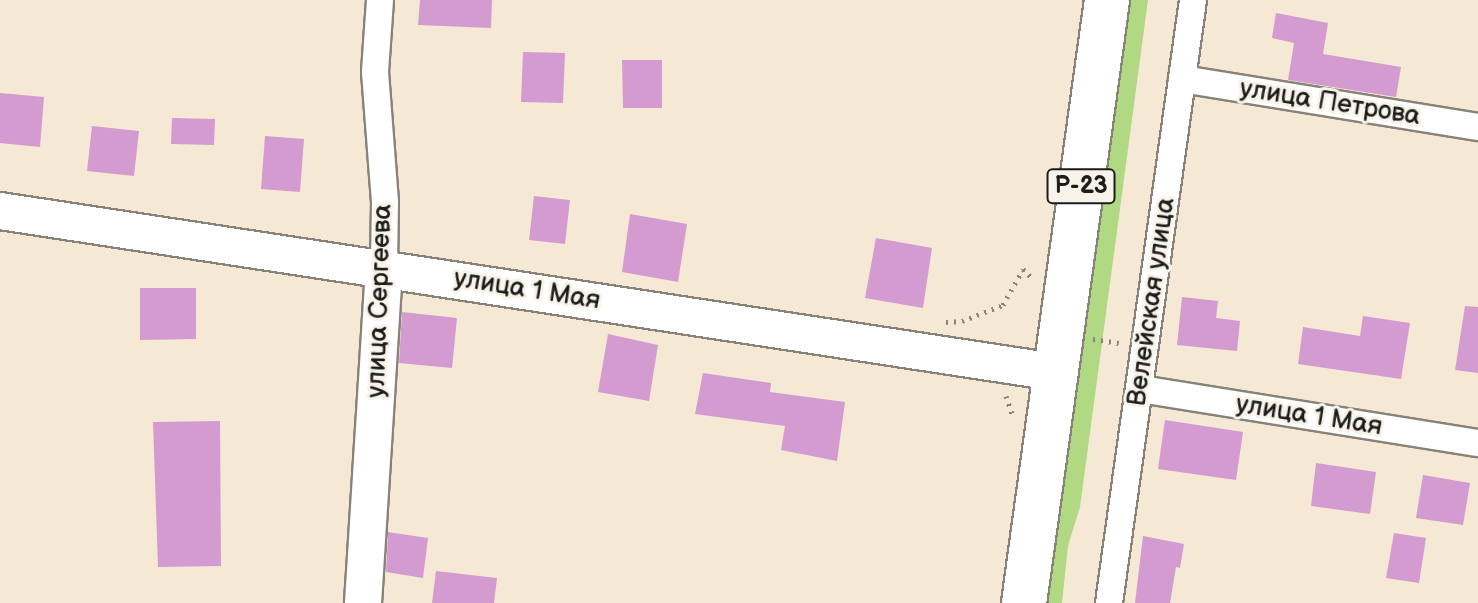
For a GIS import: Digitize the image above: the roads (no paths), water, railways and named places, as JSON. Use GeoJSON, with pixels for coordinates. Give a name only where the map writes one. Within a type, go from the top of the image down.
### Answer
{"type":"FeatureCollection","features":[{"type":"Feature","properties":{"kind":"highway","name":"Р-23"},"geometry":{"type":"LineString","coordinates":[[1024,603],[1107,0]]}},
{"type":"Feature","properties":{"kind":"main road","name":"улица 1 Мая"},"geometry":{"type":"LineString","coordinates":[[0,211],[384,267],[1054,372]]}},
{"type":"Feature","properties":{"kind":"main road","name":"улица Сергеева"},"geometry":{"type":"LineString","coordinates":[[363,603],[384,267]]}},
{"type":"Feature","properties":{"kind":"street","name":"улица Сергеева"},"geometry":{"type":"LineString","coordinates":[[380,0],[375,72],[385,202],[384,267]]}},
{"type":"Feature","properties":{"kind":"street","name":"Велейская улица"},"geometry":{"type":"LineString","coordinates":[[1109,603],[1193,0]]}},
{"type":"Feature","properties":{"kind":"street","name":"улица Петрова"},"geometry":{"type":"LineString","coordinates":[[1182,79],[1478,127]]}},
{"type":"Feature","properties":{"kind":"street","name":"улица 1 Мая"},"geometry":{"type":"LineString","coordinates":[[1140,389],[1478,443]]}}]}
